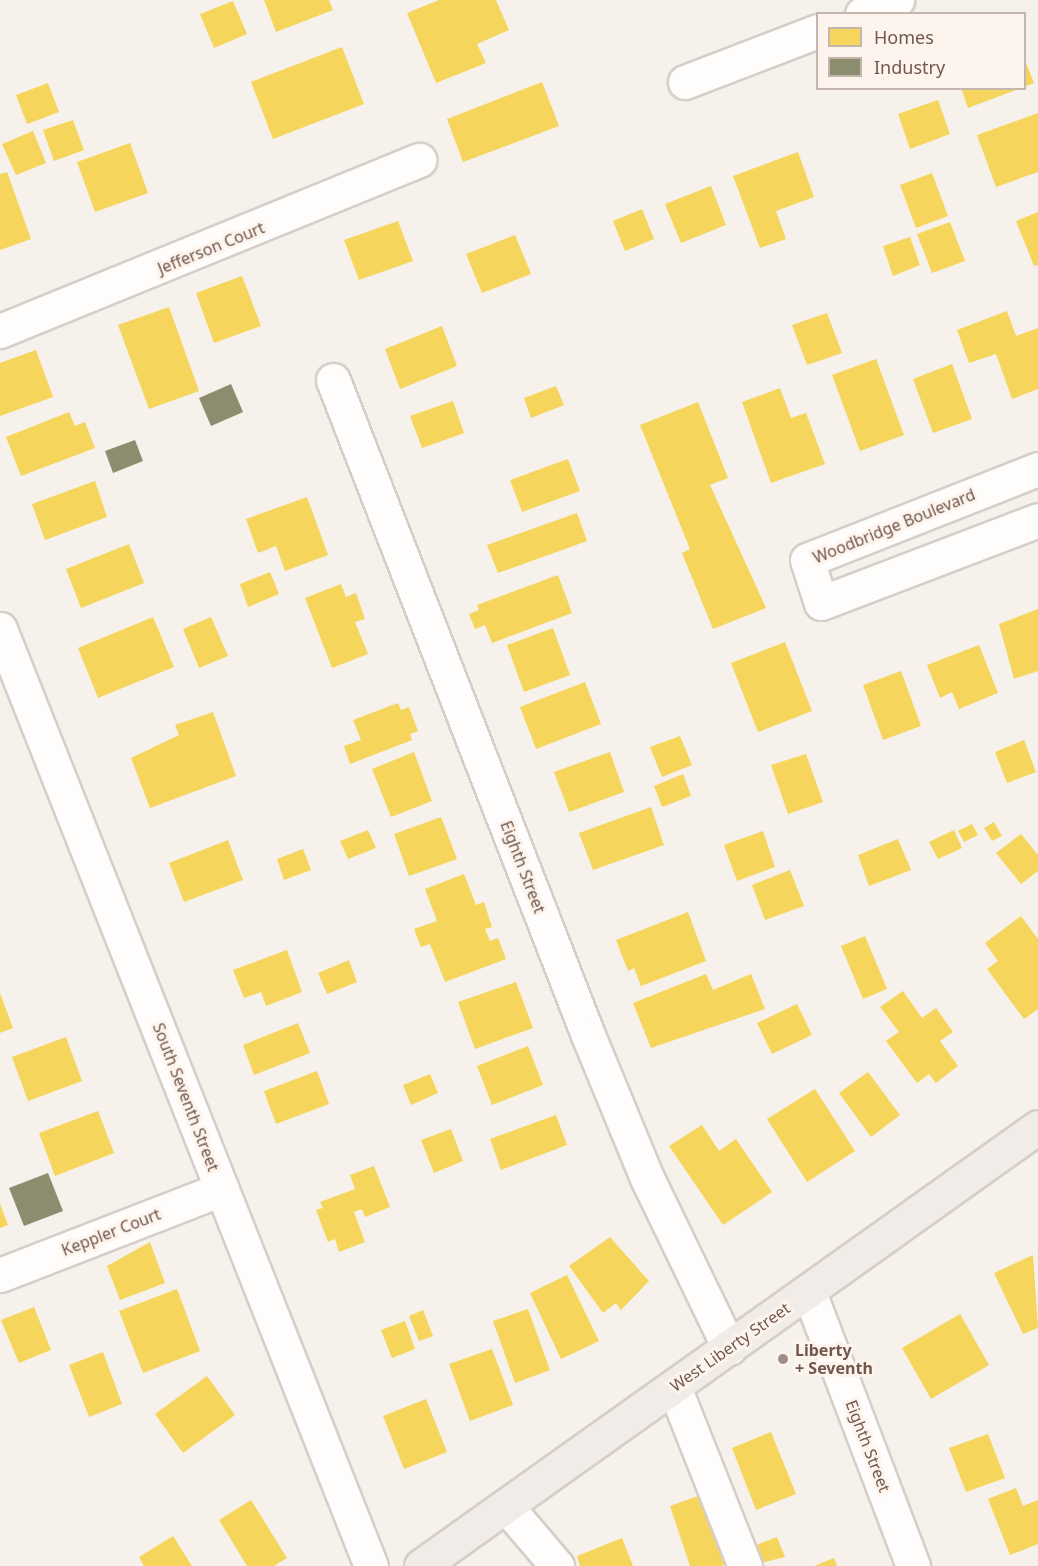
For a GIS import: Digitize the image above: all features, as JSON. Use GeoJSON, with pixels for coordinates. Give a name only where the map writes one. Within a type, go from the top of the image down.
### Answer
{"type":"FeatureCollection","features":[{"type":"Feature","properties":{"kind":"main road","name":"West Liberty Street"},"geometry":{"type":"LineString","coordinates":[[422,1566],[1038,1127]]}},
{"type":"Feature","properties":{"kind":"street"},"geometry":{"type":"LineString","coordinates":[[867,12],[897,0]]}},
{"type":"Feature","properties":{"kind":"street"},"geometry":{"type":"LineString","coordinates":[[685,82],[816,32]]}},
{"type":"Feature","properties":{"kind":"street","name":"Jefferson Court"},"geometry":{"type":"LineString","coordinates":[[0,331],[420,160]]}},
{"type":"Feature","properties":{"kind":"street","name":"Eighth Street"},"geometry":{"type":"LineString","coordinates":[[333,380],[588,1035],[647,1178],[729,1348]]}},
{"type":"Feature","properties":{"kind":"street","name":"Woodbridge Boulevard"},"geometry":{"type":"LineString","coordinates":[[1038,469],[807,561],[821,603],[1038,520]]}},
{"type":"Feature","properties":{"kind":"street","name":"South Seventh Street"},"geometry":{"type":"LineString","coordinates":[[0,629],[371,1566]]}},
{"type":"Feature","properties":{"kind":"street","name":"Keppler Court"},"geometry":{"type":"LineString","coordinates":[[0,1275],[222,1189]]}},
{"type":"Feature","properties":{"kind":"street","name":"Eighth Street"},"geometry":{"type":"LineString","coordinates":[[809,1292],[913,1566]]}},
{"type":"Feature","properties":{"kind":"street"},"geometry":{"type":"LineString","coordinates":[[675,1387],[746,1566]]}},
{"type":"Feature","properties":{"kind":"street"},"geometry":{"type":"LineString","coordinates":[[506,1506],[557,1566]]}},
{"type":"Feature","properties":{"kind":"building: Homes"},"geometry":{"type":"Polygon","coordinates":[[[264,0],[329,0],[333,10],[276,32],[264,0]]]}},
{"type":"Feature","properties":{"kind":"building: Homes"},"geometry":{"type":"Polygon","coordinates":[[[439,0],[496,0],[509,30],[477,44],[486,63],[436,83],[407,13],[439,0]]]}},
{"type":"Feature","properties":{"kind":"building: Homes"},"geometry":{"type":"Polygon","coordinates":[[[233,1],[247,34],[214,48],[200,14],[233,1]]]}},
{"type":"Feature","properties":{"kind":"building: Homes"},"geometry":{"type":"Polygon","coordinates":[[[342,47],[364,104],[273,139],[251,82],[342,47]]]}},
{"type":"Feature","properties":{"kind":"building: Homes"},"geometry":{"type":"Polygon","coordinates":[[[1026,63],[1034,83],[1026,86],[1026,63]]]}},
{"type":"Feature","properties":{"kind":"building: Homes"},"geometry":{"type":"Polygon","coordinates":[[[542,82],[559,126],[463,162],[447,119],[542,82]]]}},
{"type":"Feature","properties":{"kind":"building: Homes"},"geometry":{"type":"Polygon","coordinates":[[[48,83],[59,112],[27,124],[16,95],[48,83]]]}},
{"type":"Feature","properties":{"kind":"building: Homes"},"geometry":{"type":"Polygon","coordinates":[[[962,90],[1016,90],[968,108],[962,90]]]}},
{"type":"Feature","properties":{"kind":"building: Homes"},"geometry":{"type":"Polygon","coordinates":[[[938,100],[950,134],[910,149],[898,114],[938,100]]]}},
{"type":"Feature","properties":{"kind":"building: Homes"},"geometry":{"type":"Polygon","coordinates":[[[1038,113],[1038,172],[996,187],[977,135],[1038,113]]]}},
{"type":"Feature","properties":{"kind":"building: Homes"},"geometry":{"type":"Polygon","coordinates":[[[73,120],[84,150],[54,161],[43,130],[73,120]]]}},
{"type":"Feature","properties":{"kind":"building: Homes"},"geometry":{"type":"Polygon","coordinates":[[[33,131],[46,163],[16,175],[2,144],[33,131]]]}},
{"type":"Feature","properties":{"kind":"building: Homes"},"geometry":{"type":"Polygon","coordinates":[[[130,143],[148,193],[95,212],[77,162],[130,143]]]}},
{"type":"Feature","properties":{"kind":"building: Homes"},"geometry":{"type":"Polygon","coordinates":[[[798,152],[814,197],[776,211],[786,239],[760,248],[733,176],[798,152]]]}},
{"type":"Feature","properties":{"kind":"building: Homes"},"geometry":{"type":"Polygon","coordinates":[[[7,172],[31,239],[0,250],[0,174],[7,172]]]}},
{"type":"Feature","properties":{"kind":"building: Homes"},"geometry":{"type":"Polygon","coordinates":[[[932,173],[948,216],[916,228],[900,185],[932,173]]]}},
{"type":"Feature","properties":{"kind":"building: Homes"},"geometry":{"type":"Polygon","coordinates":[[[711,186],[726,225],[681,243],[665,204],[711,186]]]}},
{"type":"Feature","properties":{"kind":"building: Homes"},"geometry":{"type":"Polygon","coordinates":[[[642,209],[654,239],[625,251],[613,221],[642,209]]]}},
{"type":"Feature","properties":{"kind":"building: Homes"},"geometry":{"type":"Polygon","coordinates":[[[1038,212],[1038,265],[1034,266],[1016,221],[1038,212]]]}},
{"type":"Feature","properties":{"kind":"building: Homes"},"geometry":{"type":"Polygon","coordinates":[[[398,221],[413,261],[359,280],[344,240],[398,221]]]}},
{"type":"Feature","properties":{"kind":"building: Homes"},"geometry":{"type":"Polygon","coordinates":[[[950,222],[965,261],[932,273],[917,234],[950,222]]]}},
{"type":"Feature","properties":{"kind":"building: Homes"},"geometry":{"type":"Polygon","coordinates":[[[515,235],[531,274],[482,293],[466,254],[515,235]]]}},
{"type":"Feature","properties":{"kind":"building: Homes"},"geometry":{"type":"Polygon","coordinates":[[[910,237],[920,265],[893,276],[883,246],[910,237]]]}},
{"type":"Feature","properties":{"kind":"building: Homes"},"geometry":{"type":"Polygon","coordinates":[[[242,276],[261,326],[214,343],[196,293],[242,276]]]}},
{"type":"Feature","properties":{"kind":"building: Homes"},"geometry":{"type":"Polygon","coordinates":[[[169,307],[199,391],[149,409],[118,325],[169,307]]]}},
{"type":"Feature","properties":{"kind":"building: Homes"},"geometry":{"type":"Polygon","coordinates":[[[1007,311],[1016,336],[1038,328],[1038,389],[1012,399],[996,354],[969,363],[957,330],[1007,311]]]}},
{"type":"Feature","properties":{"kind":"building: Homes"},"geometry":{"type":"Polygon","coordinates":[[[827,313],[842,353],[807,365],[792,325],[827,313]]]}},
{"type":"Feature","properties":{"kind":"building: Homes"},"geometry":{"type":"Polygon","coordinates":[[[442,326],[457,366],[400,389],[385,349],[442,326]]]}},
{"type":"Feature","properties":{"kind":"building: Homes"},"geometry":{"type":"Polygon","coordinates":[[[36,350],[53,397],[0,416],[0,363],[36,350]]]}},
{"type":"Feature","properties":{"kind":"building: Homes"},"geometry":{"type":"Polygon","coordinates":[[[876,359],[904,435],[860,451],[832,375],[876,359]]]}},
{"type":"Feature","properties":{"kind":"building: Homes"},"geometry":{"type":"Polygon","coordinates":[[[952,364],[972,419],[933,433],[913,379],[952,364]]]}},
{"type":"Feature","properties":{"kind":"building: Homes"},"geometry":{"type":"Polygon","coordinates":[[[556,386],[564,405],[531,418],[524,398],[556,386]]]}},
{"type":"Feature","properties":{"kind":"building: Homes"},"geometry":{"type":"Polygon","coordinates":[[[780,388],[791,418],[806,413],[825,464],[771,483],[742,402],[780,388]]]}},
{"type":"Feature","properties":{"kind":"building: Homes"},"geometry":{"type":"Polygon","coordinates":[[[453,401],[464,433],[422,448],[410,416],[453,401]]]}},
{"type":"Feature","properties":{"kind":"building: Homes"},"geometry":{"type":"Polygon","coordinates":[[[698,402],[728,478],[710,485],[766,608],[713,629],[682,553],[690,549],[640,425],[698,402]]]}},
{"type":"Feature","properties":{"kind":"building: Homes"},"geometry":{"type":"Polygon","coordinates":[[[69,412],[75,426],[85,422],[95,448],[21,476],[6,437],[69,412]]]}},
{"type":"Feature","properties":{"kind":"building: Homes"},"geometry":{"type":"Polygon","coordinates":[[[568,459],[580,491],[522,512],[510,480],[568,459]]]}},
{"type":"Feature","properties":{"kind":"building: Homes"},"geometry":{"type":"Polygon","coordinates":[[[95,481],[107,517],[45,540],[32,504],[95,481]]]}},
{"type":"Feature","properties":{"kind":"building: Homes"},"geometry":{"type":"Polygon","coordinates":[[[307,497],[328,555],[285,571],[276,546],[258,553],[246,519],[307,497]]]}},
{"type":"Feature","properties":{"kind":"building: Homes"},"geometry":{"type":"Polygon","coordinates":[[[577,513],[587,541],[498,573],[487,545],[577,513]]]}},
{"type":"Feature","properties":{"kind":"building: Homes"},"geometry":{"type":"Polygon","coordinates":[[[129,544],[144,583],[81,608],[66,569],[129,544]]]}},
{"type":"Feature","properties":{"kind":"building: Homes"},"geometry":{"type":"Polygon","coordinates":[[[270,572],[279,594],[248,607],[240,584],[270,572]]]}},
{"type":"Feature","properties":{"kind":"building: Homes"},"geometry":{"type":"Polygon","coordinates":[[[558,575],[572,613],[492,643],[485,625],[475,629],[469,614],[479,610],[477,605],[558,575]]]}},
{"type":"Feature","properties":{"kind":"building: Homes"},"geometry":{"type":"Polygon","coordinates":[[[341,584],[346,597],[356,593],[365,619],[355,622],[368,654],[332,668],[305,598],[341,584]]]}},
{"type":"Feature","properties":{"kind":"building: Homes"},"geometry":{"type":"Polygon","coordinates":[[[1038,609],[1038,671],[1014,679],[999,624],[1038,609]]]}},
{"type":"Feature","properties":{"kind":"building: Homes"},"geometry":{"type":"Polygon","coordinates":[[[153,617],[174,667],[98,698],[78,648],[153,617]]]}},
{"type":"Feature","properties":{"kind":"building: Homes"},"geometry":{"type":"Polygon","coordinates":[[[211,617],[228,656],[199,668],[183,629],[211,617]]]}},
{"type":"Feature","properties":{"kind":"building: Homes"},"geometry":{"type":"Polygon","coordinates":[[[553,628],[570,675],[524,692],[507,645],[553,628]]]}},
{"type":"Feature","properties":{"kind":"building: Homes"},"geometry":{"type":"Polygon","coordinates":[[[785,642],[812,711],[758,732],[731,663],[785,642]]]}},
{"type":"Feature","properties":{"kind":"building: Homes"},"geometry":{"type":"Polygon","coordinates":[[[979,645],[998,693],[959,709],[952,692],[940,698],[927,665],[979,645]]]}},
{"type":"Feature","properties":{"kind":"building: Homes"},"geometry":{"type":"Polygon","coordinates":[[[901,671],[921,726],[883,740],[863,685],[901,671]]]}},
{"type":"Feature","properties":{"kind":"building: Homes"},"geometry":{"type":"Polygon","coordinates":[[[585,682],[601,724],[536,749],[520,707],[585,682]]]}},
{"type":"Feature","properties":{"kind":"building: Homes"},"geometry":{"type":"Polygon","coordinates":[[[398,703],[401,710],[409,707],[418,731],[410,734],[412,740],[350,764],[344,746],[361,740],[353,720],[398,703]]]}},
{"type":"Feature","properties":{"kind":"building: Homes"},"geometry":{"type":"Polygon","coordinates":[[[213,712],[236,776],[150,808],[131,758],[179,735],[175,725],[213,712]]]}},
{"type":"Feature","properties":{"kind":"building: Homes"},"geometry":{"type":"Polygon","coordinates":[[[680,736],[692,765],[662,777],[650,747],[680,736]]]}},
{"type":"Feature","properties":{"kind":"building: Homes"},"geometry":{"type":"Polygon","coordinates":[[[1024,740],[1036,772],[1007,783],[995,752],[1024,740]]]}},
{"type":"Feature","properties":{"kind":"building: Homes"},"geometry":{"type":"Polygon","coordinates":[[[414,752],[432,801],[391,817],[372,769],[414,752]]]}},
{"type":"Feature","properties":{"kind":"building: Homes"},"geometry":{"type":"Polygon","coordinates":[[[610,752],[624,792],[569,812],[554,772],[610,752]]]}},
{"type":"Feature","properties":{"kind":"building: Homes"},"geometry":{"type":"Polygon","coordinates":[[[806,754],[823,802],[788,814],[771,765],[806,754]]]}},
{"type":"Feature","properties":{"kind":"building: Homes"},"geometry":{"type":"Polygon","coordinates":[[[683,774],[691,796],[662,807],[654,786],[683,774]]]}},
{"type":"Feature","properties":{"kind":"building: Homes"},"geometry":{"type":"Polygon","coordinates":[[[651,807],[664,845],[593,870],[579,833],[651,807]]]}},
{"type":"Feature","properties":{"kind":"building: Homes"},"geometry":{"type":"Polygon","coordinates":[[[441,817],[457,859],[409,876],[394,834],[441,817]]]}},
{"type":"Feature","properties":{"kind":"building: Homes"},"geometry":{"type":"Polygon","coordinates":[[[994,822],[1002,836],[992,841],[984,828],[994,822]]]}},
{"type":"Feature","properties":{"kind":"building: Homes"},"geometry":{"type":"Polygon","coordinates":[[[972,824],[978,835],[964,842],[958,831],[972,824]]]}},
{"type":"Feature","properties":{"kind":"building: Homes"},"geometry":{"type":"Polygon","coordinates":[[[368,830],[376,848],[348,859],[340,841],[368,830]]]}},
{"type":"Feature","properties":{"kind":"building: Homes"},"geometry":{"type":"Polygon","coordinates":[[[954,830],[962,848],[938,859],[929,842],[954,830]]]}},
{"type":"Feature","properties":{"kind":"building: Homes"},"geometry":{"type":"Polygon","coordinates":[[[763,831],[775,867],[737,881],[724,845],[763,831]]]}},
{"type":"Feature","properties":{"kind":"building: Homes"},"geometry":{"type":"Polygon","coordinates":[[[1021,834],[1038,855],[1038,871],[1021,884],[996,853],[1021,834]]]}},
{"type":"Feature","properties":{"kind":"building: Homes"},"geometry":{"type":"Polygon","coordinates":[[[898,839],[911,870],[869,886],[858,855],[898,839]]]}},
{"type":"Feature","properties":{"kind":"building: Homes"},"geometry":{"type":"Polygon","coordinates":[[[228,840],[243,880],[184,902],[169,863],[228,840]]]}},
{"type":"Feature","properties":{"kind":"building: Homes"},"geometry":{"type":"Polygon","coordinates":[[[303,849],[311,870],[284,880],[277,859],[303,849]]]}},
{"type":"Feature","properties":{"kind":"building: Homes"},"geometry":{"type":"Polygon","coordinates":[[[790,870],[804,906],[765,920],[752,885],[790,870]]]}},
{"type":"Feature","properties":{"kind":"building: Homes"},"geometry":{"type":"Polygon","coordinates":[[[464,874],[476,905],[484,902],[492,927],[485,929],[490,941],[498,938],[506,959],[445,982],[430,944],[421,947],[414,929],[437,921],[425,889],[464,874]]]}},
{"type":"Feature","properties":{"kind":"building: Homes"},"geometry":{"type":"Polygon","coordinates":[[[688,912],[706,961],[641,986],[634,968],[628,971],[616,940],[688,912]]]}},
{"type":"Feature","properties":{"kind":"building: Homes"},"geometry":{"type":"Polygon","coordinates":[[[1021,916],[1038,939],[1038,1009],[1024,1019],[987,969],[998,961],[985,943],[1021,916]]]}},
{"type":"Feature","properties":{"kind":"building: Homes"},"geometry":{"type":"Polygon","coordinates":[[[865,936],[887,989],[863,999],[841,946],[865,936]]]}},
{"type":"Feature","properties":{"kind":"building: Homes"},"geometry":{"type":"Polygon","coordinates":[[[287,950],[302,992],[266,1006],[261,992],[244,998],[233,970],[287,950]]]}},
{"type":"Feature","properties":{"kind":"building: Homes"},"geometry":{"type":"Polygon","coordinates":[[[349,960],[357,982],[327,994],[318,973],[349,960]]]}},
{"type":"Feature","properties":{"kind":"building: Homes"},"geometry":{"type":"Polygon","coordinates":[[[706,974],[713,990],[751,974],[765,1009],[651,1048],[633,1003],[706,974]]]}},
{"type":"Feature","properties":{"kind":"building: Homes"},"geometry":{"type":"Polygon","coordinates":[[[516,982],[533,1028],[475,1049],[458,1002],[516,982]]]}},
{"type":"Feature","properties":{"kind":"building: Homes"},"geometry":{"type":"Polygon","coordinates":[[[903,991],[922,1018],[936,1008],[953,1032],[940,1041],[958,1066],[936,1083],[929,1074],[917,1083],[886,1041],[899,1032],[880,1007],[903,991]]]}},
{"type":"Feature","properties":{"kind":"building: Homes"},"geometry":{"type":"Polygon","coordinates":[[[0,993],[13,1028],[0,1033],[0,993]]]}},
{"type":"Feature","properties":{"kind":"building: Homes"},"geometry":{"type":"Polygon","coordinates":[[[797,1004],[812,1035],[772,1054],[757,1023],[797,1004]]]}},
{"type":"Feature","properties":{"kind":"building: Homes"},"geometry":{"type":"Polygon","coordinates":[[[298,1023],[310,1053],[254,1075],[243,1045],[298,1023]]]}},
{"type":"Feature","properties":{"kind":"building: Homes"},"geometry":{"type":"Polygon","coordinates":[[[66,1037],[82,1081],[28,1101],[12,1057],[66,1037]]]}},
{"type":"Feature","properties":{"kind":"building: Homes"},"geometry":{"type":"Polygon","coordinates":[[[528,1046],[543,1085],[492,1105],[477,1066],[528,1046]]]}},
{"type":"Feature","properties":{"kind":"building: Homes"},"geometry":{"type":"Polygon","coordinates":[[[317,1071],[329,1104],[276,1124],[264,1091],[317,1071]]]}},
{"type":"Feature","properties":{"kind":"building: Homes"},"geometry":{"type":"Polygon","coordinates":[[[868,1072],[900,1115],[871,1137],[839,1093],[868,1072]]]}},
{"type":"Feature","properties":{"kind":"building: Homes"},"geometry":{"type":"Polygon","coordinates":[[[430,1074],[438,1093],[411,1105],[403,1085],[430,1074]]]}},
{"type":"Feature","properties":{"kind":"building: Homes"},"geometry":{"type":"Polygon","coordinates":[[[815,1089],[855,1151],[807,1182],[767,1119],[815,1089]]]}},
{"type":"Feature","properties":{"kind":"building: Homes"},"geometry":{"type":"Polygon","coordinates":[[[98,1111],[114,1153],[55,1176],[39,1133],[98,1111]]]}},
{"type":"Feature","properties":{"kind":"building: Homes"},"geometry":{"type":"Polygon","coordinates":[[[556,1115],[567,1145],[501,1170],[490,1139],[556,1115]]]}},
{"type":"Feature","properties":{"kind":"building: Homes"},"geometry":{"type":"Polygon","coordinates":[[[702,1125],[719,1151],[736,1139],[772,1192],[723,1225],[669,1146],[702,1125]]]}},
{"type":"Feature","properties":{"kind":"building: Homes"},"geometry":{"type":"Polygon","coordinates":[[[451,1129],[463,1161],[434,1173],[421,1140],[451,1129]]]}},
{"type":"Feature","properties":{"kind":"building: Homes"},"geometry":{"type":"Polygon","coordinates":[[[374,1166],[390,1207],[365,1217],[362,1209],[354,1212],[365,1242],[339,1252],[335,1239],[328,1242],[316,1210],[323,1208],[320,1202],[355,1189],[350,1175],[374,1166]]]}},
{"type":"Feature","properties":{"kind":"building: Homes"},"geometry":{"type":"Polygon","coordinates":[[[0,1204],[8,1225],[0,1228],[0,1204]]]}},
{"type":"Feature","properties":{"kind":"building: Homes"},"geometry":{"type":"Polygon","coordinates":[[[610,1237],[649,1281],[621,1310],[616,1303],[603,1313],[569,1266],[610,1237]]]}},
{"type":"Feature","properties":{"kind":"building: Homes"},"geometry":{"type":"Polygon","coordinates":[[[150,1242],[165,1283],[120,1300],[107,1266],[150,1242]]]}},
{"type":"Feature","properties":{"kind":"building: Homes"},"geometry":{"type":"Polygon","coordinates":[[[1033,1255],[1038,1328],[1023,1334],[994,1273],[1033,1255]]]}},
{"type":"Feature","properties":{"kind":"building: Homes"},"geometry":{"type":"Polygon","coordinates":[[[567,1275],[599,1341],[561,1359],[530,1293],[567,1275]]]}},
{"type":"Feature","properties":{"kind":"building: Homes"},"geometry":{"type":"Polygon","coordinates":[[[177,1289],[200,1351],[143,1373],[119,1311],[177,1289]]]}},
{"type":"Feature","properties":{"kind":"building: Homes"},"geometry":{"type":"Polygon","coordinates":[[[34,1307],[51,1350],[19,1363],[1,1320],[34,1307]]]}},
{"type":"Feature","properties":{"kind":"building: Homes"},"geometry":{"type":"Polygon","coordinates":[[[528,1309],[550,1370],[515,1383],[493,1321],[528,1309]]]}},
{"type":"Feature","properties":{"kind":"building: Homes"},"geometry":{"type":"Polygon","coordinates":[[[423,1310],[433,1336],[419,1341],[409,1316],[423,1310]]]}},
{"type":"Feature","properties":{"kind":"building: Homes"},"geometry":{"type":"Polygon","coordinates":[[[960,1314],[989,1365],[931,1399],[902,1348],[960,1314]]]}},
{"type":"Feature","properties":{"kind":"building: Homes"},"geometry":{"type":"Polygon","coordinates":[[[405,1321],[415,1349],[392,1358],[381,1330],[405,1321]]]}},
{"type":"Feature","properties":{"kind":"building: Homes"},"geometry":{"type":"Polygon","coordinates":[[[492,1349],[513,1405],[470,1421],[449,1364],[492,1349]]]}},
{"type":"Feature","properties":{"kind":"building: Homes"},"geometry":{"type":"Polygon","coordinates":[[[103,1352],[122,1404],[89,1417],[69,1365],[103,1352]]]}},
{"type":"Feature","properties":{"kind":"building: Homes"},"geometry":{"type":"Polygon","coordinates":[[[207,1376],[235,1415],[183,1453],[155,1414],[207,1376]]]}},
{"type":"Feature","properties":{"kind":"building: Homes"},"geometry":{"type":"Polygon","coordinates":[[[426,1399],[447,1452],[404,1469],[383,1416],[426,1399]]]}},
{"type":"Feature","properties":{"kind":"building: Homes"},"geometry":{"type":"Polygon","coordinates":[[[771,1432],[796,1494],[756,1510],[732,1448],[771,1432]]]}},
{"type":"Feature","properties":{"kind":"building: Homes"},"geometry":{"type":"Polygon","coordinates":[[[988,1434],[1005,1478],[966,1492],[949,1448],[988,1434]]]}},
{"type":"Feature","properties":{"kind":"building: Homes"},"geometry":{"type":"Polygon","coordinates":[[[1016,1488],[1023,1506],[1038,1500],[1038,1544],[1010,1555],[988,1499],[1016,1488]]]}},
{"type":"Feature","properties":{"kind":"building: Homes"},"geometry":{"type":"Polygon","coordinates":[[[704,1494],[729,1563],[721,1566],[690,1566],[670,1506],[704,1494]]]}},
{"type":"Feature","properties":{"kind":"building: Homes"},"geometry":{"type":"Polygon","coordinates":[[[251,1500],[287,1558],[274,1566],[247,1566],[219,1520],[251,1500]]]}},
{"type":"Feature","properties":{"kind":"building: Homes"},"geometry":{"type":"Polygon","coordinates":[[[173,1536],[192,1566],[144,1566],[139,1557],[173,1536]]]}},
{"type":"Feature","properties":{"kind":"building: Homes"},"geometry":{"type":"Polygon","coordinates":[[[777,1537],[785,1557],[749,1566],[743,1550],[777,1537]]]}},
{"type":"Feature","properties":{"kind":"building: Homes"},"geometry":{"type":"Polygon","coordinates":[[[622,1538],[633,1566],[580,1566],[577,1556],[622,1538]]]}},
{"type":"Feature","properties":{"kind":"building: Homes"},"geometry":{"type":"Polygon","coordinates":[[[834,1558],[837,1566],[814,1566],[834,1558]]]}},
{"type":"Feature","properties":{"kind":"building: Industry"},"geometry":{"type":"Polygon","coordinates":[[[231,384],[243,412],[211,426],[199,398],[231,384]]]}},
{"type":"Feature","properties":{"kind":"building: Industry"},"geometry":{"type":"Polygon","coordinates":[[[135,440],[143,461],[113,473],[105,451],[135,440]]]}},
{"type":"Feature","properties":{"kind":"building: Industry"},"geometry":{"type":"Polygon","coordinates":[[[48,1173],[63,1211],[24,1226],[9,1188],[48,1173]]]}},
{"type":"Feature","properties":{"kind":"place","name":"Liberty + Seventh"},"geometry":{"type":"Point","coordinates":[783,1359]}}]}
